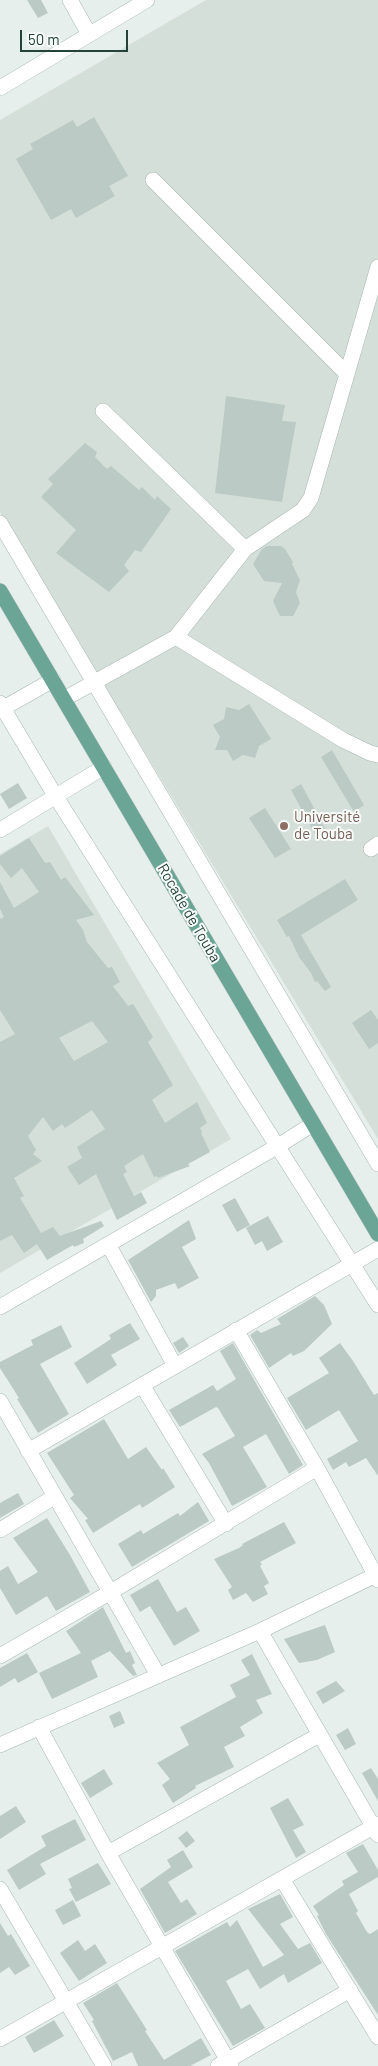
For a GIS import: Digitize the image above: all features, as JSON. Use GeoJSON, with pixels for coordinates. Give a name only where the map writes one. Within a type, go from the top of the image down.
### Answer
{"type":"FeatureCollection","features":[{"type":"Feature","properties":{"kind":"main road","name":"Rocade de Touba"},"geometry":{"type":"LineString","coordinates":[[0,591],[378,1234]]}},
{"type":"Feature","properties":{"kind":"street"},"geometry":{"type":"LineString","coordinates":[[70,0],[89,34]]}},
{"type":"Feature","properties":{"kind":"street"},"geometry":{"type":"LineString","coordinates":[[0,88],[147,0]]}},
{"type":"Feature","properties":{"kind":"street"},"geometry":{"type":"LineString","coordinates":[[153,180],[347,374]]}},
{"type":"Feature","properties":{"kind":"street"},"geometry":{"type":"LineString","coordinates":[[64,699],[176,637],[245,549],[304,510],[311,498],[378,267]]}},
{"type":"Feature","properties":{"kind":"street"},"geometry":{"type":"LineString","coordinates":[[103,411],[245,549]]}},
{"type":"Feature","properties":{"kind":"street"},"geometry":{"type":"LineString","coordinates":[[0,523],[378,1164]]}},
{"type":"Feature","properties":{"kind":"street"},"geometry":{"type":"LineString","coordinates":[[176,637],[343,740],[370,754],[378,755]]}},
{"type":"Feature","properties":{"kind":"street"},"geometry":{"type":"LineString","coordinates":[[53,680],[1,707],[378,1305]]}},
{"type":"Feature","properties":{"kind":"street"},"geometry":{"type":"LineString","coordinates":[[0,830],[104,767]]}},
{"type":"Feature","properties":{"kind":"street"},"geometry":{"type":"LineString","coordinates":[[0,1307],[313,1124]]}},
{"type":"Feature","properties":{"kind":"street"},"geometry":{"type":"LineString","coordinates":[[108,1244],[175,1366]]}},
{"type":"Feature","properties":{"kind":"street"},"geometry":{"type":"LineString","coordinates":[[28,1451],[378,1249]]}},
{"type":"Feature","properties":{"kind":"street"},"geometry":{"type":"LineString","coordinates":[[0,1745],[260,1631],[377,1576],[318,1468],[236,1330]]}},
{"type":"Feature","properties":{"kind":"street"},"geometry":{"type":"LineString","coordinates":[[142,1385],[226,1524]]}},
{"type":"Feature","properties":{"kind":"street"},"geometry":{"type":"LineString","coordinates":[[0,1401],[158,1675]]}},
{"type":"Feature","properties":{"kind":"street"},"geometry":{"type":"LineString","coordinates":[[0,1656],[318,1468]]}},
{"type":"Feature","properties":{"kind":"street"},"geometry":{"type":"LineString","coordinates":[[0,1530],[54,1497]]}},
{"type":"Feature","properties":{"kind":"street"},"geometry":{"type":"LineString","coordinates":[[0,2040],[282,1879],[376,1829],[319,1735],[260,1631]]}},
{"type":"Feature","properties":{"kind":"street"},"geometry":{"type":"LineString","coordinates":[[39,1727],[163,1947],[226,2064],[350,1990]]}},
{"type":"Feature","properties":{"kind":"street"},"geometry":{"type":"LineString","coordinates":[[108,1852],[319,1735]]}},
{"type":"Feature","properties":{"kind":"street"},"geometry":{"type":"LineString","coordinates":[[282,1879],[378,2037]]}},
{"type":"Feature","properties":{"kind":"street"},"geometry":{"type":"LineString","coordinates":[[0,1890],[104,2066]]}},
{"type":"Feature","properties":{"kind":"shaded area","name":"Université de Touba"},"geometry":{"type":"Polygon","coordinates":[[[206,0],[378,0],[378,1139],[0,512],[0,120],[206,0]]]}},
{"type":"Feature","properties":{"kind":"shaded area"},"geometry":{"type":"Polygon","coordinates":[[[48,826],[231,1139],[0,1273],[0,854],[48,826]]]}},
{"type":"Feature","properties":{"kind":"building"},"geometry":{"type":"Polygon","coordinates":[[[27,0],[41,0],[48,13],[38,18],[27,0]]]}},
{"type":"Feature","properties":{"kind":"building"},"geometry":{"type":"Polygon","coordinates":[[[94,117],[128,176],[109,186],[115,196],[76,218],[71,209],[51,220],[16,159],[33,149],[30,144],[73,120],[77,127],[94,117]]]}},
{"type":"Feature","properties":{"kind":"building"},"geometry":{"type":"Polygon","coordinates":[[[226,396],[285,405],[282,421],[296,422],[282,502],[215,493],[226,396]]]}},
{"type":"Feature","properties":{"kind":"building"},"geometry":{"type":"Polygon","coordinates":[[[85,443],[97,452],[95,457],[107,469],[111,466],[139,490],[142,487],[155,500],[157,496],[171,509],[141,552],[135,550],[124,565],[129,571],[109,592],[56,553],[76,530],[41,497],[53,484],[48,479],[85,443]]]}},
{"type":"Feature","properties":{"kind":"building"},"geometry":{"type":"Polygon","coordinates":[[[267,546],[281,546],[285,549],[293,562],[292,564],[300,580],[296,592],[300,603],[293,616],[280,616],[273,601],[282,583],[264,581],[253,564],[262,549],[267,546]]]}},
{"type":"Feature","properties":{"kind":"building"},"geometry":{"type":"Polygon","coordinates":[[[249,704],[271,739],[259,746],[255,758],[243,755],[233,761],[227,750],[215,750],[220,737],[213,725],[224,719],[226,707],[239,710],[249,704]]]}},
{"type":"Feature","properties":{"kind":"building"},"geometry":{"type":"Polygon","coordinates":[[[332,750],[364,805],[354,812],[321,757],[332,750]]]}},
{"type":"Feature","properties":{"kind":"building"},"geometry":{"type":"Polygon","coordinates":[[[18,783],[27,798],[9,809],[0,794],[18,783]]]}},
{"type":"Feature","properties":{"kind":"building"},"geometry":{"type":"Polygon","coordinates":[[[301,784],[326,830],[316,836],[291,790],[301,784]]]}},
{"type":"Feature","properties":{"kind":"building"},"geometry":{"type":"Polygon","coordinates":[[[265,808],[291,849],[275,858],[249,818],[265,808]]]}},
{"type":"Feature","properties":{"kind":"building"},"geometry":{"type":"Polygon","coordinates":[[[29,838],[45,863],[50,862],[61,880],[65,877],[94,915],[76,920],[83,930],[87,942],[108,968],[112,967],[120,982],[113,986],[128,1006],[133,1004],[153,1037],[148,1042],[173,1085],[152,1100],[165,1123],[197,1102],[207,1123],[200,1128],[210,1152],[188,1164],[190,1166],[158,1178],[157,1176],[154,1177],[143,1154],[124,1166],[127,1172],[123,1174],[134,1196],[141,1192],[147,1203],[117,1220],[96,1174],[79,1185],[67,1167],[82,1158],[77,1147],[105,1129],[92,1110],[65,1128],[62,1124],[53,1131],[43,1117],[28,1136],[36,1150],[33,1154],[42,1161],[14,1178],[24,1196],[20,1198],[41,1233],[53,1227],[60,1236],[101,1221],[104,1226],[83,1239],[84,1243],[74,1247],[73,1245],[47,1260],[37,1244],[24,1253],[12,1235],[0,1241],[0,1042],[15,1034],[0,1010],[0,919],[4,917],[0,909],[0,882],[14,908],[39,892],[22,868],[11,878],[0,864],[0,856],[29,838]],[[92,1021],[59,1038],[74,1061],[108,1042],[92,1021]]]}},
{"type":"Feature","properties":{"kind":"building"},"geometry":{"type":"Polygon","coordinates":[[[345,879],[358,900],[301,935],[331,987],[325,991],[317,981],[315,982],[299,957],[289,936],[287,937],[277,920],[345,879]]]}},
{"type":"Feature","properties":{"kind":"building"},"geometry":{"type":"Polygon","coordinates":[[[371,1010],[378,1020],[378,1043],[369,1049],[352,1023],[371,1010]]]}},
{"type":"Feature","properties":{"kind":"building"},"geometry":{"type":"Polygon","coordinates":[[[235,1198],[250,1225],[237,1232],[222,1205],[235,1198]]]}},
{"type":"Feature","properties":{"kind":"building"},"geometry":{"type":"Polygon","coordinates":[[[268,1216],[283,1242],[267,1251],[262,1241],[255,1245],[246,1228],[268,1216]]]}},
{"type":"Feature","properties":{"kind":"building"},"geometry":{"type":"Polygon","coordinates":[[[189,1220],[196,1239],[182,1247],[199,1278],[178,1289],[175,1283],[156,1290],[156,1296],[151,1302],[128,1260],[189,1220]]]}},
{"type":"Feature","properties":{"kind":"building"},"geometry":{"type":"Polygon","coordinates":[[[315,1296],[324,1305],[332,1324],[304,1351],[293,1356],[291,1353],[269,1368],[250,1335],[257,1330],[261,1333],[281,1324],[277,1319],[315,1296]]]}},
{"type":"Feature","properties":{"kind":"building"},"geometry":{"type":"Polygon","coordinates":[[[130,1323],[140,1339],[111,1355],[117,1365],[87,1384],[74,1363],[111,1339],[109,1335],[130,1323]]]}},
{"type":"Feature","properties":{"kind":"building"},"geometry":{"type":"Polygon","coordinates":[[[61,1325],[72,1347],[40,1364],[69,1414],[38,1433],[0,1368],[0,1362],[33,1345],[31,1340],[61,1325]]]}},
{"type":"Feature","properties":{"kind":"building"},"geometry":{"type":"Polygon","coordinates":[[[183,1337],[189,1346],[179,1353],[173,1343],[183,1337]]]}},
{"type":"Feature","properties":{"kind":"building"},"geometry":{"type":"Polygon","coordinates":[[[233,1343],[303,1465],[289,1474],[266,1434],[243,1447],[267,1487],[232,1506],[209,1463],[202,1454],[235,1436],[218,1408],[216,1407],[180,1427],[169,1410],[213,1385],[217,1391],[236,1379],[220,1351],[233,1343]]]}},
{"type":"Feature","properties":{"kind":"building"},"geometry":{"type":"Polygon","coordinates":[[[340,1343],[374,1395],[378,1393],[378,1476],[366,1458],[349,1467],[346,1462],[333,1470],[327,1459],[358,1441],[339,1410],[306,1430],[287,1398],[329,1373],[319,1358],[340,1343]]]}},
{"type":"Feature","properties":{"kind":"building"},"geometry":{"type":"Polygon","coordinates":[[[104,1419],[128,1459],[146,1447],[175,1487],[142,1508],[140,1504],[93,1533],[85,1520],[88,1519],[70,1498],[74,1495],[47,1453],[104,1419]]]}},
{"type":"Feature","properties":{"kind":"building"},"geometry":{"type":"Polygon","coordinates":[[[18,1493],[24,1504],[0,1518],[0,1503],[18,1493]]]}},
{"type":"Feature","properties":{"kind":"building"},"geometry":{"type":"Polygon","coordinates":[[[198,1502],[209,1521],[132,1567],[118,1544],[141,1530],[143,1534],[178,1513],[180,1516],[198,1502]]]}},
{"type":"Feature","properties":{"kind":"building"},"geometry":{"type":"Polygon","coordinates":[[[47,1518],[90,1592],[56,1611],[47,1596],[16,1615],[0,1588],[0,1571],[8,1566],[18,1584],[38,1572],[13,1538],[47,1518]]]}},
{"type":"Feature","properties":{"kind":"building"},"geometry":{"type":"Polygon","coordinates":[[[284,1522],[296,1543],[260,1562],[262,1564],[260,1566],[269,1583],[264,1586],[268,1594],[253,1602],[246,1593],[233,1600],[228,1590],[232,1587],[214,1559],[239,1548],[242,1544],[284,1522]]]}},
{"type":"Feature","properties":{"kind":"building"},"geometry":{"type":"Polygon","coordinates":[[[158,1579],[177,1612],[186,1607],[200,1631],[174,1646],[150,1606],[140,1612],[130,1595],[158,1579]]]}},
{"type":"Feature","properties":{"kind":"building"},"geometry":{"type":"Polygon","coordinates":[[[103,1607],[126,1653],[130,1651],[135,1663],[132,1665],[137,1675],[133,1676],[110,1651],[91,1661],[98,1677],[52,1699],[39,1673],[81,1653],[66,1631],[103,1607]]]}},
{"type":"Feature","properties":{"kind":"building"},"geometry":{"type":"Polygon","coordinates":[[[325,1625],[335,1652],[317,1660],[299,1663],[284,1639],[325,1625]]]}},
{"type":"Feature","properties":{"kind":"building"},"geometry":{"type":"Polygon","coordinates":[[[27,1653],[38,1672],[18,1683],[15,1678],[0,1687],[0,1668],[27,1653]]]}},
{"type":"Feature","properties":{"kind":"building"},"geometry":{"type":"Polygon","coordinates":[[[252,1654],[272,1694],[256,1700],[263,1713],[240,1727],[245,1736],[224,1747],[234,1767],[195,1786],[196,1788],[173,1803],[162,1785],[170,1779],[157,1763],[189,1745],[180,1727],[236,1697],[230,1685],[250,1675],[241,1660],[252,1654]]]}},
{"type":"Feature","properties":{"kind":"building"},"geometry":{"type":"Polygon","coordinates":[[[336,1681],[345,1691],[323,1704],[316,1692],[336,1681]]]}},
{"type":"Feature","properties":{"kind":"building"},"geometry":{"type":"Polygon","coordinates":[[[120,1711],[125,1723],[114,1728],[109,1716],[120,1711]]]}},
{"type":"Feature","properties":{"kind":"building"},"geometry":{"type":"Polygon","coordinates":[[[348,1728],[356,1744],[345,1750],[336,1735],[348,1728]]]}},
{"type":"Feature","properties":{"kind":"building"},"geometry":{"type":"Polygon","coordinates":[[[371,1768],[378,1779],[378,1801],[362,1773],[371,1768]]]}},
{"type":"Feature","properties":{"kind":"building"},"geometry":{"type":"Polygon","coordinates":[[[104,1769],[113,1784],[90,1798],[81,1783],[104,1769]]]}},
{"type":"Feature","properties":{"kind":"building"},"geometry":{"type":"Polygon","coordinates":[[[288,1798],[304,1825],[293,1830],[306,1852],[296,1858],[270,1808],[288,1798]]]}},
{"type":"Feature","properties":{"kind":"building"},"geometry":{"type":"Polygon","coordinates":[[[16,1806],[26,1822],[0,1839],[0,1816],[16,1806]]]}},
{"type":"Feature","properties":{"kind":"building"},"geometry":{"type":"Polygon","coordinates":[[[75,1819],[86,1840],[40,1864],[46,1874],[19,1890],[7,1870],[46,1846],[41,1836],[75,1819]]]}},
{"type":"Feature","properties":{"kind":"building"},"geometry":{"type":"Polygon","coordinates":[[[187,1831],[195,1841],[186,1848],[178,1838],[187,1831]]]}},
{"type":"Feature","properties":{"kind":"building"},"geometry":{"type":"Polygon","coordinates":[[[363,1844],[378,1870],[378,1877],[349,1894],[358,1911],[356,1913],[367,1932],[370,1934],[378,1929],[378,2015],[326,1934],[317,1916],[319,1915],[313,1906],[344,1885],[342,1881],[358,1872],[346,1853],[363,1844]]]}},
{"type":"Feature","properties":{"kind":"building"},"geometry":{"type":"Polygon","coordinates":[[[183,1850],[193,1867],[168,1882],[181,1903],[187,1899],[197,1914],[165,1933],[140,1889],[171,1867],[167,1860],[183,1850]]]}},
{"type":"Feature","properties":{"kind":"building"},"geometry":{"type":"Polygon","coordinates":[[[98,1863],[111,1884],[76,1902],[69,1889],[72,1888],[68,1879],[98,1863]]]}},
{"type":"Feature","properties":{"kind":"building"},"geometry":{"type":"Polygon","coordinates":[[[280,1894],[293,1917],[280,1924],[298,1949],[310,1943],[322,1963],[288,1983],[284,1974],[260,1989],[248,1969],[226,1981],[241,2009],[250,2004],[265,2028],[233,2046],[175,1951],[227,1922],[230,1927],[237,1920],[263,1967],[284,1955],[248,1909],[280,1894]]]}},
{"type":"Feature","properties":{"kind":"building"},"geometry":{"type":"Polygon","coordinates":[[[73,1900],[81,1916],[63,1925],[55,1910],[73,1900]]]}},
{"type":"Feature","properties":{"kind":"building"},"geometry":{"type":"Polygon","coordinates":[[[0,1923],[8,1936],[11,1934],[30,1966],[15,1975],[9,1967],[0,1973],[0,1923]]]}},
{"type":"Feature","properties":{"kind":"building"},"geometry":{"type":"Polygon","coordinates":[[[78,1940],[85,1951],[95,1944],[107,1963],[79,1981],[60,1953],[78,1940]]]}},
{"type":"Feature","properties":{"kind":"building"},"geometry":{"type":"Polygon","coordinates":[[[117,1983],[164,2060],[201,2038],[211,2055],[190,2066],[138,2066],[132,2052],[113,2061],[92,2021],[94,2020],[83,2003],[117,1983]]]}},
{"type":"Feature","properties":{"kind":"building"},"geometry":{"type":"Polygon","coordinates":[[[54,2020],[64,2036],[34,2053],[25,2037],[54,2020]]]}},
{"type":"Feature","properties":{"kind":"place","name":"Université de Touba"},"geometry":{"type":"Point","coordinates":[284,826]}}]}
